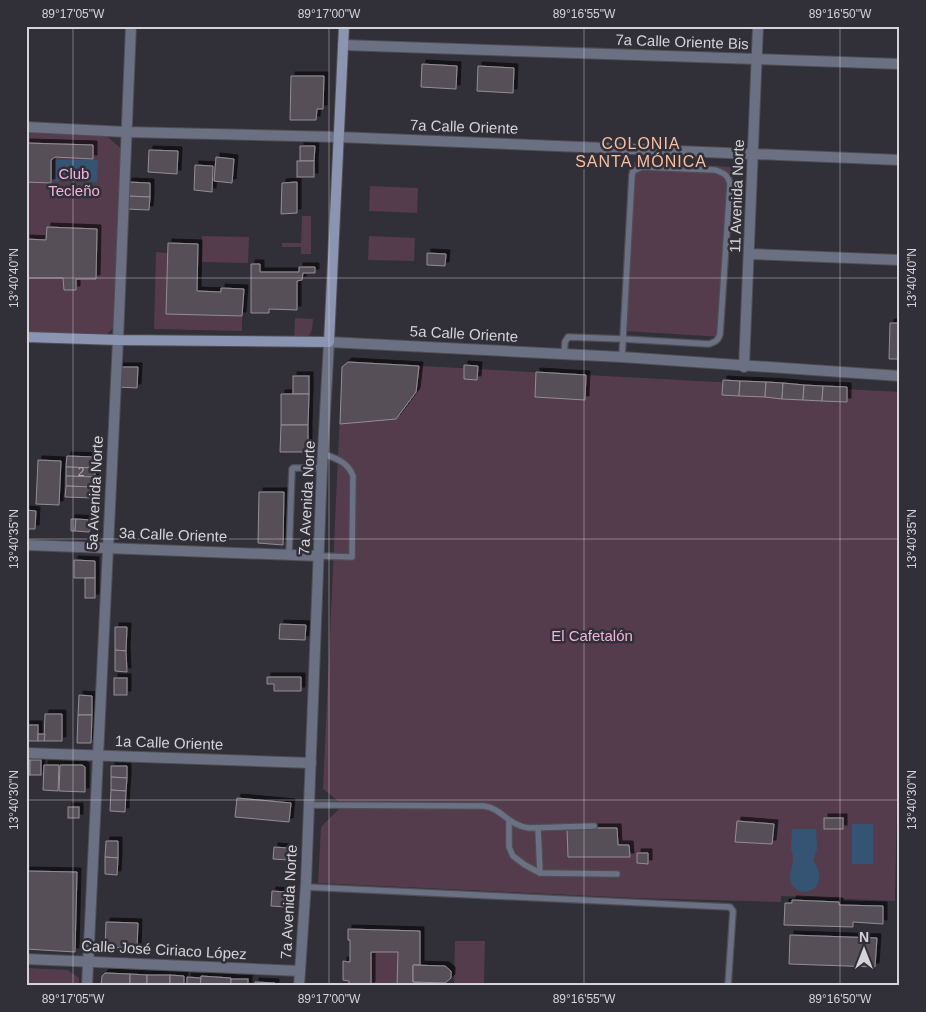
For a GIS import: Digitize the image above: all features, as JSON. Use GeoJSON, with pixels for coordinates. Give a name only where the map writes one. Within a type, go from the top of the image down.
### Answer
{"type":"FeatureCollection","features":[{"type":"Feature","properties":{"kind":"main road","name":"7a Avenida Norte"},"geometry":{"type":"LineString","coordinates":[[329,342],[344,26]]}},
{"type":"Feature","properties":{"kind":"main road","name":"5a Calle Oriente"},"geometry":{"type":"LineString","coordinates":[[26,337],[329,342]]}},
{"type":"Feature","properties":{"kind":"street","name":"5a Avenida Norte"},"geometry":{"type":"LineString","coordinates":[[87,986],[131,26]]}},
{"type":"Feature","properties":{"kind":"street","name":"11 Avenida Norte"},"geometry":{"type":"LineString","coordinates":[[744,367],[758,26]]}},
{"type":"Feature","properties":{"kind":"street","name":"7a Calle Oriente Bis"},"geometry":{"type":"LineString","coordinates":[[344,45],[900,64]]}},
{"type":"Feature","properties":{"kind":"street","name":"7a Calle Oriente"},"geometry":{"type":"LineString","coordinates":[[26,127],[126,132],[338,137],[900,160]]}},
{"type":"Feature","properties":{"kind":"street"},"geometry":{"type":"LineString","coordinates":[[750,254],[900,260]]}},
{"type":"Feature","properties":{"kind":"street","name":"5a Calle Oriente"},"geometry":{"type":"LineString","coordinates":[[329,342],[622,357],[744,367],[900,376]]}},
{"type":"Feature","properties":{"kind":"street","name":"7a Avenida Norte"},"geometry":{"type":"LineString","coordinates":[[299,986],[306,887],[322,468],[329,342]]}},
{"type":"Feature","properties":{"kind":"street","name":"3a Calle Oriente"},"geometry":{"type":"LineString","coordinates":[[26,545],[319,556]]}},
{"type":"Feature","properties":{"kind":"street","name":"1a Calle Oriente"},"geometry":{"type":"LineString","coordinates":[[26,753],[310,763]]}},
{"type":"Feature","properties":{"kind":"street","name":"Calle José Ciriaco López"},"geometry":{"type":"LineString","coordinates":[[26,959],[300,971]]}},
{"type":"Feature","properties":{"kind":"lane"},"geometry":{"type":"LineString","coordinates":[[564,354],[565,342],[568,337],[622,339],[709,344],[718,340],[724,286],[730,184],[728,177],[724,173],[715,170],[642,167],[633,172],[622,339],[622,357]]}},
{"type":"Feature","properties":{"kind":"lane"},"geometry":{"type":"LineString","coordinates":[[319,556],[352,557],[353,476],[344,462],[324,454]]}},
{"type":"Feature","properties":{"kind":"lane"},"geometry":{"type":"LineString","coordinates":[[289,555],[292,469],[322,468]]}},
{"type":"Feature","properties":{"kind":"lane"},"geometry":{"type":"LineString","coordinates":[[309,805],[484,806],[498,810],[509,821],[519,826],[538,828],[594,826]]}},
{"type":"Feature","properties":{"kind":"lane"},"geometry":{"type":"LineString","coordinates":[[509,821],[509,847],[512,856],[540,873],[617,874]]}},
{"type":"Feature","properties":{"kind":"lane"},"geometry":{"type":"LineString","coordinates":[[538,828],[540,873]]}},
{"type":"Feature","properties":{"kind":"lane"},"geometry":{"type":"LineString","coordinates":[[306,887],[730,907],[733,911],[728,986]]}},
{"type":"Feature","properties":{"kind":"green space","name":"Club Tecleño"},"geometry":{"type":"Polygon","coordinates":[[[26,130],[104,134],[123,150],[115,326],[105,336],[26,334],[26,130]]]}},
{"type":"Feature","properties":{"kind":"green space"},"geometry":{"type":"Polygon","coordinates":[[[634,162],[733,167],[723,337],[624,331],[634,162]]]}},
{"type":"Feature","properties":{"kind":"green space"},"geometry":{"type":"Polygon","coordinates":[[[370,186],[418,188],[417,213],[369,211],[370,186]]]}},
{"type":"Feature","properties":{"kind":"green space"},"geometry":{"type":"Polygon","coordinates":[[[302,216],[311,216],[311,254],[301,254],[301,247],[282,247],[282,243],[301,243],[302,216]]]}},
{"type":"Feature","properties":{"kind":"green space"},"geometry":{"type":"Polygon","coordinates":[[[202,236],[249,237],[248,263],[202,262],[202,236]]]}},
{"type":"Feature","properties":{"kind":"green space"},"geometry":{"type":"Polygon","coordinates":[[[369,236],[415,238],[414,261],[368,260],[369,236]]]}},
{"type":"Feature","properties":{"kind":"green space"},"geometry":{"type":"Polygon","coordinates":[[[156,252],[168,253],[166,314],[242,316],[242,331],[154,329],[156,252]]]}},
{"type":"Feature","properties":{"kind":"green space"},"geometry":{"type":"Polygon","coordinates":[[[295,318],[313,319],[311,333],[307,337],[294,340],[295,318]]]}},
{"type":"Feature","properties":{"kind":"green space","name":"El Cafetalón"},"geometry":{"type":"Polygon","coordinates":[[[348,362],[900,392],[900,795],[897,798],[895,901],[781,896],[781,902],[636,898],[318,883],[321,827],[341,807],[341,803],[323,789],[342,367],[348,362]]]}},
{"type":"Feature","properties":{"kind":"green space"},"geometry":{"type":"Polygon","coordinates":[[[455,941],[485,941],[484,986],[454,986],[455,941]]]}},
{"type":"Feature","properties":{"kind":"green space"},"geometry":{"type":"Polygon","coordinates":[[[371,952],[398,952],[397,986],[371,986],[371,952]]]}},
{"type":"Feature","properties":{"kind":"green space"},"geometry":{"type":"Polygon","coordinates":[[[26,968],[68,970],[79,978],[79,986],[26,986],[26,968]]]}},
{"type":"Feature","properties":{"kind":"water"},"geometry":{"type":"Polygon","coordinates":[[[55,160],[98,160],[97,182],[54,181],[55,160]]]}},
{"type":"Feature","properties":{"kind":"water"},"geometry":{"type":"Polygon","coordinates":[[[852,824],[873,824],[873,864],[852,864],[852,824]]]}},
{"type":"Feature","properties":{"kind":"water"},"geometry":{"type":"Polygon","coordinates":[[[792,829],[816,829],[817,849],[813,860],[818,870],[819,879],[817,885],[807,892],[795,888],[790,880],[793,859],[791,849],[792,829]]]}},
{"type":"Feature","properties":{"kind":"building"},"geometry":{"type":"Polygon","coordinates":[[[422,64],[457,66],[456,89],[421,87],[422,64]]]}},
{"type":"Feature","properties":{"kind":"building"},"geometry":{"type":"Polygon","coordinates":[[[478,66],[514,68],[513,93],[477,91],[478,66]]]}},
{"type":"Feature","properties":{"kind":"building"},"geometry":{"type":"Polygon","coordinates":[[[291,76],[324,76],[323,109],[317,109],[316,120],[290,120],[291,76]]]}},
{"type":"Feature","properties":{"kind":"building"},"geometry":{"type":"Polygon","coordinates":[[[26,143],[93,145],[93,159],[55,157],[51,160],[51,183],[26,182],[26,143]]]}},
{"type":"Feature","properties":{"kind":"building"},"geometry":{"type":"Polygon","coordinates":[[[300,146],[315,146],[314,161],[300,161],[300,146]]]}},
{"type":"Feature","properties":{"kind":"building"},"geometry":{"type":"Polygon","coordinates":[[[149,150],[178,151],[177,174],[148,172],[149,150]]]}},
{"type":"Feature","properties":{"kind":"building"},"geometry":{"type":"Polygon","coordinates":[[[216,157],[234,159],[232,183],[214,181],[216,157]]]}},
{"type":"Feature","properties":{"kind":"building"},"geometry":{"type":"Polygon","coordinates":[[[297,161],[314,161],[314,177],[297,177],[297,161]]]}},
{"type":"Feature","properties":{"kind":"building"},"geometry":{"type":"Polygon","coordinates":[[[195,165],[213,166],[212,192],[194,190],[195,165]]]}},
{"type":"Feature","properties":{"kind":"building"},"geometry":{"type":"Polygon","coordinates":[[[128,182],[150,183],[150,197],[127,196],[128,182]]]}},
{"type":"Feature","properties":{"kind":"building"},"geometry":{"type":"Polygon","coordinates":[[[297,182],[297,213],[281,214],[282,183],[297,182]]]}},
{"type":"Feature","properties":{"kind":"building"},"geometry":{"type":"Polygon","coordinates":[[[127,196],[150,197],[149,210],[126,209],[127,196]]]}},
{"type":"Feature","properties":{"kind":"building"},"geometry":{"type":"Polygon","coordinates":[[[47,227],[97,229],[96,279],[76,279],[76,290],[64,290],[63,278],[26,278],[26,239],[46,240],[47,227]]]}},
{"type":"Feature","properties":{"kind":"building"},"geometry":{"type":"Polygon","coordinates":[[[168,243],[198,244],[197,291],[221,292],[221,288],[244,289],[242,316],[166,314],[168,243]]]}},
{"type":"Feature","properties":{"kind":"building"},"geometry":{"type":"Polygon","coordinates":[[[427,253],[446,254],[445,266],[427,265],[427,253]]]}},
{"type":"Feature","properties":{"kind":"building"},"geometry":{"type":"Polygon","coordinates":[[[251,264],[260,264],[260,272],[299,272],[299,267],[315,267],[315,273],[303,273],[302,280],[297,281],[297,310],[269,309],[269,313],[251,313],[251,264]]]}},
{"type":"Feature","properties":{"kind":"building"},"geometry":{"type":"Polygon","coordinates":[[[890,323],[900,323],[900,359],[889,359],[890,323]]]}},
{"type":"Feature","properties":{"kind":"building"},"geometry":{"type":"Polygon","coordinates":[[[348,362],[419,366],[416,392],[396,419],[340,424],[342,367],[348,362]]]}},
{"type":"Feature","properties":{"kind":"building"},"geometry":{"type":"Polygon","coordinates":[[[464,365],[478,366],[477,380],[464,379],[464,365]]]}},
{"type":"Feature","properties":{"kind":"building"},"geometry":{"type":"Polygon","coordinates":[[[119,367],[138,367],[137,388],[118,387],[119,367]]]}},
{"type":"Feature","properties":{"kind":"building"},"geometry":{"type":"Polygon","coordinates":[[[536,372],[586,375],[585,400],[535,397],[536,372]]]}},
{"type":"Feature","properties":{"kind":"building"},"geometry":{"type":"Polygon","coordinates":[[[293,376],[309,376],[309,394],[293,394],[293,376]]]}},
{"type":"Feature","properties":{"kind":"building"},"geometry":{"type":"Polygon","coordinates":[[[723,380],[740,381],[739,396],[722,395],[723,380]]]}},
{"type":"Feature","properties":{"kind":"building"},"geometry":{"type":"Polygon","coordinates":[[[740,381],[766,382],[765,397],[739,396],[740,381]]]}},
{"type":"Feature","properties":{"kind":"building"},"geometry":{"type":"Polygon","coordinates":[[[766,382],[783,383],[782,399],[765,397],[766,382]]]}},
{"type":"Feature","properties":{"kind":"building"},"geometry":{"type":"Polygon","coordinates":[[[783,383],[804,385],[803,400],[782,399],[783,383]]]}},
{"type":"Feature","properties":{"kind":"building"},"geometry":{"type":"Polygon","coordinates":[[[804,385],[823,386],[822,401],[803,400],[804,385]]]}},
{"type":"Feature","properties":{"kind":"building"},"geometry":{"type":"Polygon","coordinates":[[[823,386],[847,387],[847,402],[822,401],[823,386]]]}},
{"type":"Feature","properties":{"kind":"building"},"geometry":{"type":"Polygon","coordinates":[[[281,394],[309,394],[308,425],[281,425],[281,394]]]}},
{"type":"Feature","properties":{"kind":"building"},"geometry":{"type":"Polygon","coordinates":[[[281,425],[308,425],[308,452],[280,452],[281,425]]]}},
{"type":"Feature","properties":{"kind":"building"},"geometry":{"type":"Polygon","coordinates":[[[67,456],[95,457],[95,468],[66,467],[67,456]]]}},
{"type":"Feature","properties":{"kind":"building"},"geometry":{"type":"Polygon","coordinates":[[[38,460],[61,461],[59,505],[36,504],[38,460]]]}},
{"type":"Feature","properties":{"kind":"building"},"geometry":{"type":"Polygon","coordinates":[[[66,467],[95,468],[95,477],[66,476],[66,467]]]}},
{"type":"Feature","properties":{"kind":"building"},"geometry":{"type":"Polygon","coordinates":[[[66,476],[95,477],[94,487],[66,486],[66,476]]]}},
{"type":"Feature","properties":{"kind":"building"},"geometry":{"type":"Polygon","coordinates":[[[66,486],[94,487],[94,498],[65,497],[66,486]]]}},
{"type":"Feature","properties":{"kind":"building"},"geometry":{"type":"Polygon","coordinates":[[[259,492],[284,492],[283,545],[258,543],[259,492]]]}},
{"type":"Feature","properties":{"kind":"building"},"geometry":{"type":"Polygon","coordinates":[[[26,510],[36,511],[35,529],[26,529],[26,510]]]}},
{"type":"Feature","properties":{"kind":"building"},"geometry":{"type":"Polygon","coordinates":[[[71,519],[76,519],[75,531],[71,531],[71,519]]]}},
{"type":"Feature","properties":{"kind":"building"},"geometry":{"type":"Polygon","coordinates":[[[76,519],[92,520],[89,532],[75,531],[76,519]]]}},
{"type":"Feature","properties":{"kind":"building"},"geometry":{"type":"Polygon","coordinates":[[[74,560],[95,561],[95,578],[74,578],[74,560]]]}},
{"type":"Feature","properties":{"kind":"building"},"geometry":{"type":"Polygon","coordinates":[[[85,578],[95,578],[95,598],[85,598],[85,578]]]}},
{"type":"Feature","properties":{"kind":"building"},"geometry":{"type":"Polygon","coordinates":[[[280,624],[306,625],[305,640],[279,639],[280,624]]]}},
{"type":"Feature","properties":{"kind":"building"},"geometry":{"type":"Polygon","coordinates":[[[115,627],[127,627],[126,651],[115,650],[115,627]]]}},
{"type":"Feature","properties":{"kind":"building"},"geometry":{"type":"Polygon","coordinates":[[[115,650],[126,651],[127,672],[115,671],[115,650]]]}},
{"type":"Feature","properties":{"kind":"building"},"geometry":{"type":"Polygon","coordinates":[[[267,677],[301,677],[301,691],[274,691],[274,684],[267,684],[267,677]]]}},
{"type":"Feature","properties":{"kind":"building"},"geometry":{"type":"Polygon","coordinates":[[[114,678],[127,678],[127,695],[114,695],[114,678]]]}},
{"type":"Feature","properties":{"kind":"building"},"geometry":{"type":"Polygon","coordinates":[[[79,695],[92,696],[92,715],[78,715],[79,695]]]}},
{"type":"Feature","properties":{"kind":"building"},"geometry":{"type":"Polygon","coordinates":[[[45,714],[62,714],[62,741],[44,741],[45,714]]]}},
{"type":"Feature","properties":{"kind":"building"},"geometry":{"type":"Polygon","coordinates":[[[78,715],[92,715],[91,743],[77,743],[78,715]]]}},
{"type":"Feature","properties":{"kind":"building"},"geometry":{"type":"Polygon","coordinates":[[[26,725],[38,725],[38,741],[26,741],[26,725]]]}},
{"type":"Feature","properties":{"kind":"building"},"geometry":{"type":"Polygon","coordinates":[[[38,734],[45,734],[44,741],[38,741],[38,734]]]}},
{"type":"Feature","properties":{"kind":"building"},"geometry":{"type":"Polygon","coordinates":[[[26,760],[30,760],[30,775],[26,775],[26,760]]]}},
{"type":"Feature","properties":{"kind":"building"},"geometry":{"type":"Polygon","coordinates":[[[30,760],[41,760],[41,775],[30,775],[30,760]]]}},
{"type":"Feature","properties":{"kind":"building"},"geometry":{"type":"Polygon","coordinates":[[[44,765],[59,765],[58,791],[43,790],[44,765]]]}},
{"type":"Feature","properties":{"kind":"building"},"geometry":{"type":"Polygon","coordinates":[[[60,765],[82,765],[85,767],[85,792],[59,791],[60,765]]]}},
{"type":"Feature","properties":{"kind":"building"},"geometry":{"type":"Polygon","coordinates":[[[111,766],[127,766],[127,778],[111,777],[111,766]]]}},
{"type":"Feature","properties":{"kind":"building"},"geometry":{"type":"Polygon","coordinates":[[[111,777],[127,778],[126,791],[111,790],[111,777]]]}},
{"type":"Feature","properties":{"kind":"building"},"geometry":{"type":"Polygon","coordinates":[[[111,790],[126,791],[125,812],[110,811],[111,790]]]}},
{"type":"Feature","properties":{"kind":"building"},"geometry":{"type":"Polygon","coordinates":[[[237,798],[291,803],[289,822],[235,817],[237,798]]]}},
{"type":"Feature","properties":{"kind":"building"},"geometry":{"type":"Polygon","coordinates":[[[68,807],[79,807],[79,818],[68,818],[68,807]]]}},
{"type":"Feature","properties":{"kind":"building"},"geometry":{"type":"Polygon","coordinates":[[[824,818],[843,818],[843,829],[824,829],[824,818]]]}},
{"type":"Feature","properties":{"kind":"building"},"geometry":{"type":"Polygon","coordinates":[[[737,821],[774,824],[772,844],[735,842],[737,821]]]}},
{"type":"Feature","properties":{"kind":"building"},"geometry":{"type":"Polygon","coordinates":[[[567,828],[617,828],[618,845],[629,845],[630,857],[568,857],[567,828]]]}},
{"type":"Feature","properties":{"kind":"building"},"geometry":{"type":"Polygon","coordinates":[[[106,841],[118,841],[118,858],[105,857],[106,841]]]}},
{"type":"Feature","properties":{"kind":"building"},"geometry":{"type":"Polygon","coordinates":[[[274,847],[288,848],[288,860],[273,859],[274,847]]]}},
{"type":"Feature","properties":{"kind":"building"},"geometry":{"type":"Polygon","coordinates":[[[637,853],[648,853],[648,864],[637,863],[637,853]]]}},
{"type":"Feature","properties":{"kind":"building"},"geometry":{"type":"Polygon","coordinates":[[[105,857],[118,858],[117,875],[105,874],[105,857]]]}},
{"type":"Feature","properties":{"kind":"building"},"geometry":{"type":"Polygon","coordinates":[[[26,871],[77,872],[75,952],[26,949],[26,871]]]}},
{"type":"Feature","properties":{"kind":"building"},"geometry":{"type":"Polygon","coordinates":[[[272,891],[286,892],[285,907],[271,906],[272,891]]]}},
{"type":"Feature","properties":{"kind":"building"},"geometry":{"type":"Polygon","coordinates":[[[792,900],[839,902],[839,905],[883,906],[883,924],[853,922],[853,927],[784,925],[785,903],[792,903],[792,900]]]}},
{"type":"Feature","properties":{"kind":"building"},"geometry":{"type":"Polygon","coordinates":[[[106,922],[138,923],[137,949],[105,947],[106,922]]]}},
{"type":"Feature","properties":{"kind":"building"},"geometry":{"type":"Polygon","coordinates":[[[348,929],[420,931],[420,965],[413,965],[413,982],[419,982],[419,986],[397,986],[398,952],[371,952],[371,986],[349,986],[349,981],[343,980],[343,961],[350,962],[348,929]]]}},
{"type":"Feature","properties":{"kind":"building"},"geometry":{"type":"Polygon","coordinates":[[[790,935],[877,938],[875,967],[789,964],[790,935]]]}},
{"type":"Feature","properties":{"kind":"building"},"geometry":{"type":"Polygon","coordinates":[[[413,965],[445,966],[451,971],[451,978],[445,983],[413,982],[413,965]]]}},
{"type":"Feature","properties":{"kind":"building"},"geometry":{"type":"Polygon","coordinates":[[[105,973],[130,974],[130,986],[101,986],[102,976],[105,973]]]}},
{"type":"Feature","properties":{"kind":"building"},"geometry":{"type":"Polygon","coordinates":[[[130,974],[147,975],[147,986],[130,986],[130,974]]]}},
{"type":"Feature","properties":{"kind":"building"},"geometry":{"type":"Polygon","coordinates":[[[147,975],[170,975],[170,986],[147,986],[147,975]]]}},
{"type":"Feature","properties":{"kind":"building"},"geometry":{"type":"Polygon","coordinates":[[[170,975],[184,976],[184,986],[170,986],[170,975]]]}},
{"type":"Feature","properties":{"kind":"building"},"geometry":{"type":"Polygon","coordinates":[[[201,976],[231,978],[231,986],[200,986],[201,976]]]}},
{"type":"Feature","properties":{"kind":"building"},"geometry":{"type":"Polygon","coordinates":[[[187,977],[201,978],[200,986],[187,986],[187,977]]]}},
{"type":"Feature","properties":{"kind":"building"},"geometry":{"type":"Polygon","coordinates":[[[231,979],[248,979],[248,986],[231,986],[231,979]]]}},
{"type":"Feature","properties":{"kind":"building"},"geometry":{"type":"Polygon","coordinates":[[[255,982],[275,983],[275,986],[255,986],[255,982]]]}},
{"type":"Feature","properties":{"kind":"district","name":"COLONIA SANTA MÓNICA"},"geometry":{"type":"Point","coordinates":[641,152]}}]}
